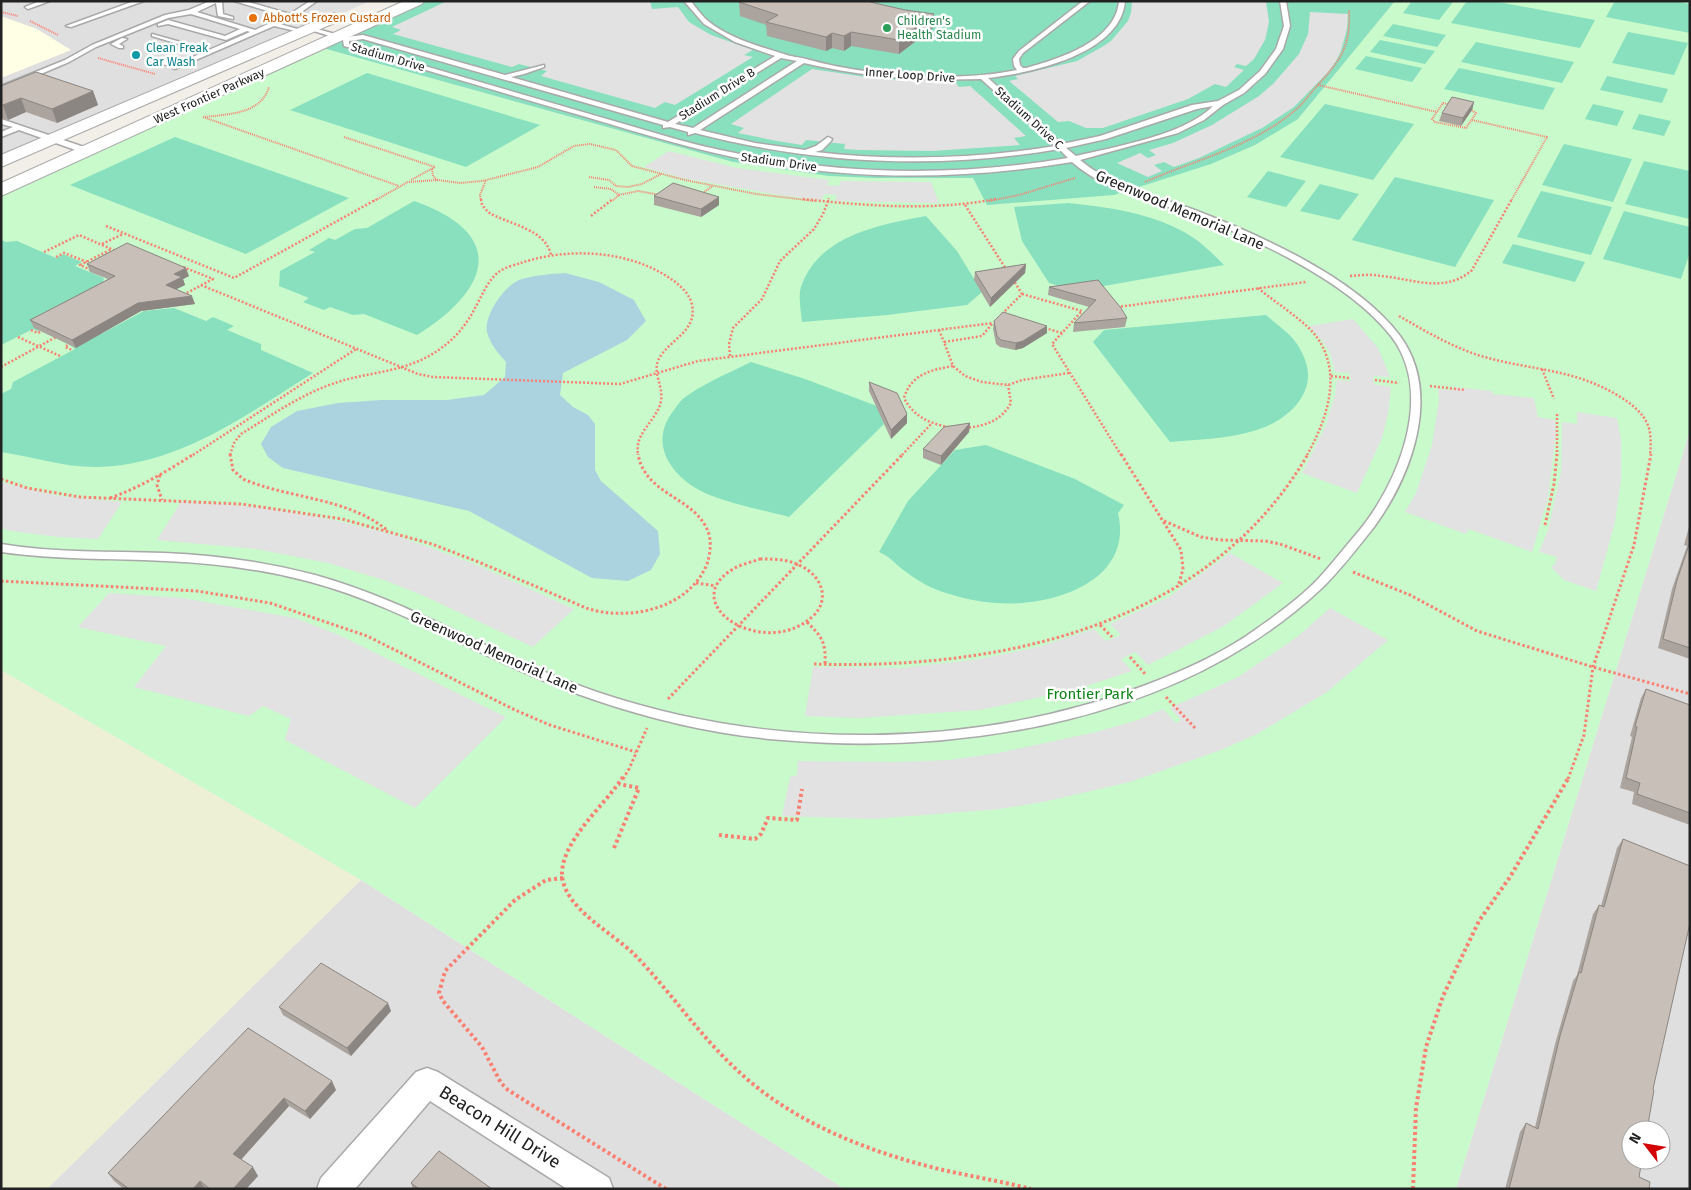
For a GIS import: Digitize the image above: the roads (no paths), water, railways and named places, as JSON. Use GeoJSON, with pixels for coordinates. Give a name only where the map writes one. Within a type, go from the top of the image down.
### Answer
{"type":"FeatureCollection","features":[{"type":"Feature","properties":{"kind":"street","name":"West Frontier Parkway"},"geometry":{"type":"LineString","coordinates":[[1,190],[342,38],[417,1]]}},
{"type":"Feature","properties":{"kind":"street","name":"West Frontier Parkway"},"geometry":{"type":"LineString","coordinates":[[1,162],[346,13]]}},
{"type":"Feature","properties":{"kind":"street","name":"Beacon Hill Drive"},"geometry":{"type":"LineString","coordinates":[[334,1189],[427,1082],[597,1189]]}},
{"type":"Feature","properties":{"kind":"lane"},"geometry":{"type":"LineString","coordinates":[[28,8],[47,1]]}},
{"type":"Feature","properties":{"kind":"lane"},"geometry":{"type":"LineString","coordinates":[[69,26],[141,1]]}},
{"type":"Feature","properties":{"kind":"lane"},"geometry":{"type":"LineString","coordinates":[[1,89],[167,16],[191,12],[218,1],[220,15],[265,28]]}},
{"type":"Feature","properties":{"kind":"lane"},"geometry":{"type":"LineString","coordinates":[[237,1],[290,16]]}},
{"type":"Feature","properties":{"kind":"lane"},"geometry":{"type":"LineString","coordinates":[[162,62],[175,67],[274,24],[314,1]]}},
{"type":"Feature","properties":{"kind":"lane","name":"Inner Loop Drive"},"geometry":{"type":"LineString","coordinates":[[687,1],[702,21],[722,34],[745,44],[781,55],[847,70],[927,78],[983,77],[1021,70],[1054,61],[1089,46],[1114,25],[1122,12],[1122,1]]}},
{"type":"Feature","properties":{"kind":"lane"},"geometry":{"type":"LineString","coordinates":[[1021,70],[1017,66],[1016,59],[1021,52],[1087,1]]}},
{"type":"Feature","properties":{"kind":"lane","name":"Stadium Drive"},"geometry":{"type":"LineString","coordinates":[[274,24],[342,38],[363,37],[694,131],[758,146],[851,158],[934,159],[1002,155],[1061,147],[1117,133],[1197,106],[1220,103],[1236,95],[1249,85],[1271,63],[1277,54],[1283,43],[1288,24],[1282,1]]}},
{"type":"Feature","properties":{"kind":"lane"},"geometry":{"type":"LineString","coordinates":[[191,12],[256,32]]}},
{"type":"Feature","properties":{"kind":"lane"},"geometry":{"type":"LineString","coordinates":[[121,47],[114,44],[168,22],[226,38],[246,29]]}},
{"type":"Feature","properties":{"kind":"lane"},"geometry":{"type":"LineString","coordinates":[[154,35],[210,52]]}},
{"type":"Feature","properties":{"kind":"lane","name":"Stadium Drive"},"geometry":{"type":"LineString","coordinates":[[342,38],[346,45],[677,142],[728,155],[776,163],[885,173],[986,170],[1036,165],[1115,150],[1168,133],[1213,113],[1220,103]]}},
{"type":"Feature","properties":{"kind":"lane","name":"Stadium Drive B"},"geometry":{"type":"LineString","coordinates":[[652,134],[781,55]]}},
{"type":"Feature","properties":{"kind":"lane","name":"Stadium Drive B"},"geometry":{"type":"LineString","coordinates":[[677,142],[804,60]]}},
{"type":"Feature","properties":{"kind":"lane"},"geometry":{"type":"LineString","coordinates":[[497,75],[522,74],[542,66]]}},
{"type":"Feature","properties":{"kind":"lane","name":"Stadium Drive C"},"geometry":{"type":"LineString","coordinates":[[983,77],[1074,158]]}},
{"type":"Feature","properties":{"kind":"lane"},"geometry":{"type":"LineString","coordinates":[[1,121],[86,152]]}},
{"type":"Feature","properties":{"kind":"lane"},"geometry":{"type":"LineString","coordinates":[[1,135],[20,127]]}},
{"type":"Feature","properties":{"kind":"lane"},"geometry":{"type":"LineString","coordinates":[[802,152],[819,148],[828,139]]}},
{"type":"Feature","properties":{"kind":"lane","name":"Greenwood Memorial Lane"},"geometry":{"type":"LineString","coordinates":[[1,548],[58,555],[212,561],[296,574],[351,590],[399,609],[518,666],[576,690],[657,713],[746,731],[786,736],[857,738],[965,732],[1057,717],[1143,692],[1213,660],[1261,632],[1294,607],[1337,566],[1376,515],[1398,472],[1414,421],[1417,392],[1408,356],[1393,334],[1364,304],[1292,258],[1240,232],[1188,211],[1115,186],[1091,173],[1074,158]]}},
{"type":"Feature","properties":{"kind":"water"},"geometry":{"type":"Polygon","coordinates":[[[565,273],[599,282],[634,300],[646,321],[627,340],[563,373],[560,395],[573,407],[588,415],[595,424],[595,470],[601,481],[658,531],[660,554],[651,570],[628,581],[592,578],[469,511],[283,468],[268,457],[261,444],[271,427],[297,411],[338,403],[381,400],[447,400],[484,395],[505,377],[506,362],[497,352],[487,332],[489,317],[497,301],[509,287],[522,279],[565,273]]]}},
{"type":"Feature","properties":{"kind":"place","name":"Abbott's Frozen Custard"},"geometry":{"type":"Point","coordinates":[253,18]}},
{"type":"Feature","properties":{"kind":"place","name":"Children's Health Stadium"},"geometry":{"type":"Point","coordinates":[887,28]}},
{"type":"Feature","properties":{"kind":"place","name":"Clean Freak Car Wash"},"geometry":{"type":"Point","coordinates":[136,55]}},
{"type":"Feature","properties":{"kind":"park label","name":"Frontier Park"},"geometry":{"type":"Point","coordinates":[1090,694]}}]}
